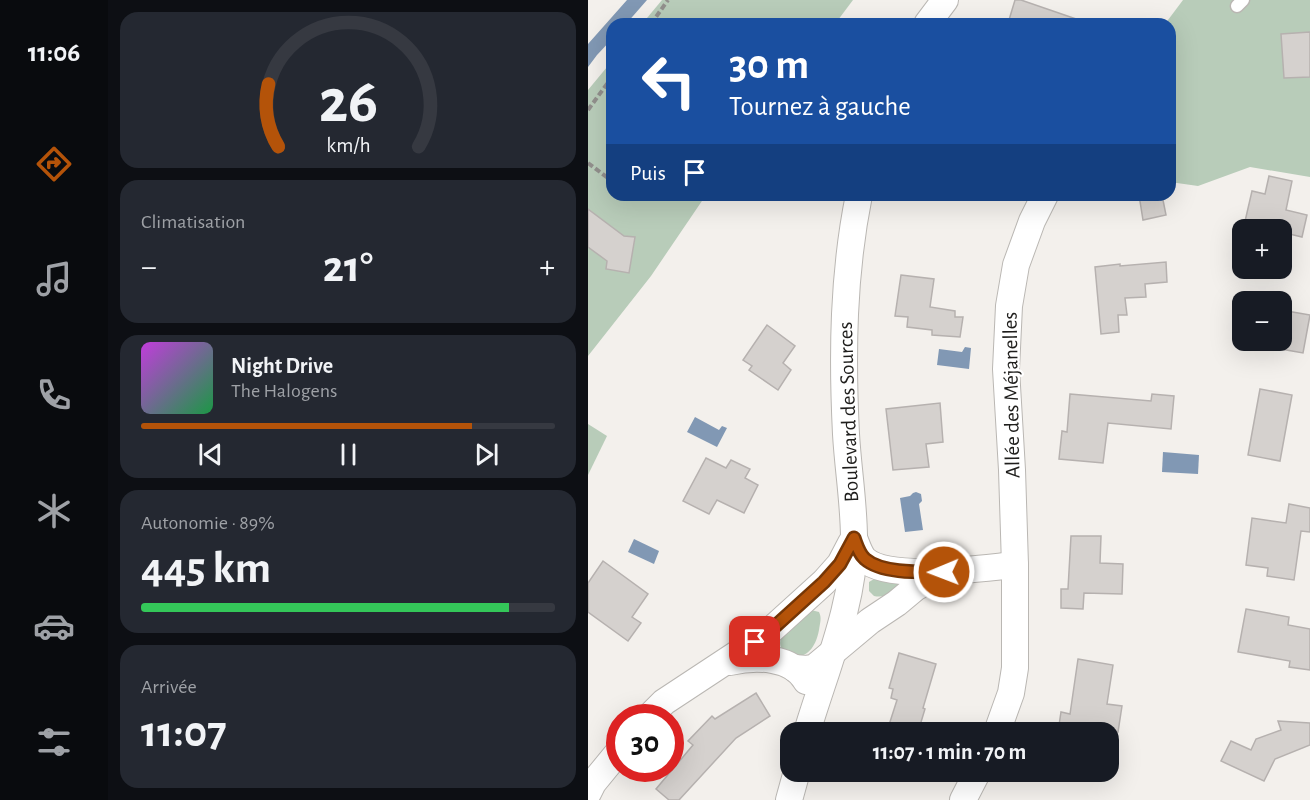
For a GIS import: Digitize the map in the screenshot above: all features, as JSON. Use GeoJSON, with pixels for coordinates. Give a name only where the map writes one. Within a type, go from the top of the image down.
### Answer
{"type":"FeatureCollection","features":[{"type":"Feature","properties":{"kind":"street"},"geometry":{"type":"LineString","coordinates":[[932,18],[945,0]]}},
{"type":"Feature","properties":{"kind":"street","name":"Boulevard des Sources"},"geometry":{"type":"LineString","coordinates":[[810,722],[841,623],[850,586],[854,538],[846,434],[843,349],[849,254],[858,201]]}},
{"type":"Feature","properties":{"kind":"street","name":"Allée des Méjanelles"},"geometry":{"type":"LineString","coordinates":[[1001,722],[1011,693],[1014,673],[1015,565],[1006,369],[1008,306],[1016,265],[1042,201]]}},
{"type":"Feature","properties":{"kind":"street"},"geometry":{"type":"LineString","coordinates":[[854,538],[860,554],[867,561],[886,568],[914,572],[944,572],[1015,565]]}},
{"type":"Feature","properties":{"kind":"street"},"geometry":{"type":"LineString","coordinates":[[662,704],[771,630],[824,582],[840,564],[854,538]]}},
{"type":"Feature","properties":{"kind":"street"},"geometry":{"type":"LineString","coordinates":[[794,669],[815,667],[870,621],[915,588],[944,572]]}},
{"type":"Feature","properties":{"kind":"street"},"geometry":{"type":"LineString","coordinates":[[850,586],[851,600],[863,614],[897,603]]}},
{"type":"Feature","properties":{"kind":"street"},"geometry":{"type":"LineString","coordinates":[[786,616],[802,605],[819,602],[833,607],[841,623]]}},
{"type":"Feature","properties":{"kind":"street"},"geometry":{"type":"LineString","coordinates":[[722,664],[747,658],[764,658],[782,663],[802,673],[809,693],[809,722]]}},
{"type":"Feature","properties":{"kind":"street"},"geometry":{"type":"LineString","coordinates":[[588,793],[606,768]]}},
{"type":"Feature","properties":{"kind":"street"},"geometry":{"type":"LineString","coordinates":[[789,800],[793,782]]}},
{"type":"Feature","properties":{"kind":"street"},"geometry":{"type":"LineString","coordinates":[[963,800],[972,782]]}},
{"type":"Feature","properties":{"kind":"path"},"geometry":{"type":"LineString","coordinates":[[655,18],[668,0]]}},
{"type":"Feature","properties":{"kind":"path"},"geometry":{"type":"LineString","coordinates":[[588,110],[606,85]]}},
{"type":"Feature","properties":{"kind":"path"},"geometry":{"type":"LineString","coordinates":[[588,163],[606,176]]}},
{"type":"Feature","properties":{"kind":"green space"},"geometry":{"type":"Polygon","coordinates":[[[662,0],[853,0],[840,18],[647,18],[662,0]]]}},
{"type":"Feature","properties":{"kind":"green space"},"geometry":{"type":"Polygon","coordinates":[[[1183,0],[1310,0],[1310,177],[1250,167],[1198,186],[1176,183],[1176,18],[1170,18],[1183,0]]]}},
{"type":"Feature","properties":{"kind":"green space"},"geometry":{"type":"Polygon","coordinates":[[[606,68],[606,201],[702,201],[651,276],[588,356],[588,90],[606,68]]]}},
{"type":"Feature","properties":{"kind":"green space"},"geometry":{"type":"Polygon","coordinates":[[[588,424],[607,436],[588,475],[588,424]]]}},
{"type":"Feature","properties":{"kind":"green space"},"geometry":{"type":"Polygon","coordinates":[[[885,577],[904,582],[887,595],[874,596],[869,591],[869,582],[885,577]]]}},
{"type":"Feature","properties":{"kind":"green space"},"geometry":{"type":"Polygon","coordinates":[[[811,610],[819,612],[820,616],[815,643],[809,652],[802,656],[788,654],[780,645],[781,639],[811,610]]]}},
{"type":"Feature","properties":{"kind":"water"},"geometry":{"type":"Polygon","coordinates":[[[627,0],[647,0],[631,18],[611,18],[627,0]]]}},
{"type":"Feature","properties":{"kind":"water"},"geometry":{"type":"Polygon","coordinates":[[[606,24],[606,45],[588,67],[588,44],[606,24]]]}},
{"type":"Feature","properties":{"kind":"water"},"geometry":{"type":"Polygon","coordinates":[[[965,347],[971,348],[969,369],[937,365],[939,349],[962,352],[965,347]]]}},
{"type":"Feature","properties":{"kind":"water"},"geometry":{"type":"Polygon","coordinates":[[[695,417],[719,430],[722,426],[727,428],[717,447],[687,432],[695,417]]]}},
{"type":"Feature","properties":{"kind":"water"},"geometry":{"type":"Polygon","coordinates":[[[1163,452],[1199,455],[1198,474],[1162,472],[1163,452]]]}},
{"type":"Feature","properties":{"kind":"water"},"geometry":{"type":"Polygon","coordinates":[[[916,492],[921,494],[922,501],[919,504],[923,530],[905,532],[900,498],[916,492]]]}},
{"type":"Feature","properties":{"kind":"water"},"geometry":{"type":"Polygon","coordinates":[[[634,539],[659,551],[654,564],[628,552],[634,539]]]}},
{"type":"Feature","properties":{"kind":"building"},"geometry":{"type":"Polygon","coordinates":[[[1015,0],[1021,0],[1073,18],[1010,18],[1015,0]]]}},
{"type":"Feature","properties":{"kind":"building"},"geometry":{"type":"Polygon","coordinates":[[[1310,32],[1310,77],[1284,78],[1281,34],[1310,32]]]}},
{"type":"Feature","properties":{"kind":"building"},"geometry":{"type":"Polygon","coordinates":[[[1269,176],[1292,181],[1286,210],[1307,215],[1302,237],[1292,235],[1292,219],[1246,219],[1252,191],[1265,194],[1269,176]]]}},
{"type":"Feature","properties":{"kind":"building"},"geometry":{"type":"Polygon","coordinates":[[[1140,201],[1163,201],[1166,215],[1143,220],[1140,201]]]}},
{"type":"Feature","properties":{"kind":"building"},"geometry":{"type":"Polygon","coordinates":[[[588,209],[624,236],[635,237],[629,273],[606,269],[607,261],[588,247],[588,209]]]}},
{"type":"Feature","properties":{"kind":"building"},"geometry":{"type":"Polygon","coordinates":[[[1166,262],[1167,282],[1145,284],[1146,297],[1125,298],[1127,315],[1118,315],[1119,332],[1101,334],[1095,267],[1166,262]]]}},
{"type":"Feature","properties":{"kind":"building"},"geometry":{"type":"Polygon","coordinates":[[[901,275],[934,279],[930,307],[955,311],[955,317],[963,317],[960,337],[932,335],[932,330],[907,327],[908,317],[895,316],[901,275]]]}},
{"type":"Feature","properties":{"kind":"building"},"geometry":{"type":"Polygon","coordinates":[[[1292,312],[1310,315],[1303,353],[1292,351],[1292,312]]]}},
{"type":"Feature","properties":{"kind":"building"},"geometry":{"type":"Polygon","coordinates":[[[767,325],[795,346],[783,363],[791,370],[778,390],[749,370],[752,366],[743,360],[767,325]]]}},
{"type":"Feature","properties":{"kind":"building"},"geometry":{"type":"Polygon","coordinates":[[[1260,389],[1292,395],[1280,461],[1248,455],[1260,389]]]}},
{"type":"Feature","properties":{"kind":"building"},"geometry":{"type":"Polygon","coordinates":[[[1070,394],[1151,401],[1152,394],[1174,396],[1171,429],[1108,423],[1103,463],[1059,459],[1062,431],[1067,432],[1070,394]]]}},
{"type":"Feature","properties":{"kind":"building"},"geometry":{"type":"Polygon","coordinates":[[[940,403],[943,442],[926,444],[929,467],[893,470],[886,409],[940,403]]]}},
{"type":"Feature","properties":{"kind":"building"},"geometry":{"type":"Polygon","coordinates":[[[706,458],[726,468],[731,460],[750,469],[745,478],[758,485],[744,513],[717,500],[709,514],[683,501],[706,458]]]}},
{"type":"Feature","properties":{"kind":"building"},"geometry":{"type":"Polygon","coordinates":[[[1289,504],[1310,508],[1310,532],[1301,531],[1294,580],[1267,576],[1268,568],[1246,565],[1252,518],[1286,523],[1289,504]]]}},
{"type":"Feature","properties":{"kind":"building"},"geometry":{"type":"Polygon","coordinates":[[[1071,536],[1101,536],[1100,563],[1123,564],[1122,594],[1084,593],[1083,609],[1061,608],[1061,589],[1068,589],[1071,536]]]}},
{"type":"Feature","properties":{"kind":"building"},"geometry":{"type":"Polygon","coordinates":[[[603,561],[648,594],[632,617],[641,623],[628,641],[588,612],[588,583],[603,561]]]}},
{"type":"Feature","properties":{"kind":"building"},"geometry":{"type":"Polygon","coordinates":[[[1246,609],[1289,617],[1288,625],[1310,629],[1310,670],[1289,667],[1290,661],[1238,652],[1246,609]]]}},
{"type":"Feature","properties":{"kind":"building"},"geometry":{"type":"Polygon","coordinates":[[[899,653],[936,664],[921,722],[890,722],[897,700],[891,698],[893,689],[889,688],[899,653]]]}},
{"type":"Feature","properties":{"kind":"building"},"geometry":{"type":"Polygon","coordinates":[[[1078,659],[1113,665],[1107,704],[1122,706],[1119,726],[1119,722],[1060,722],[1061,712],[1070,714],[1078,659]]]}},
{"type":"Feature","properties":{"kind":"building"},"geometry":{"type":"Polygon","coordinates":[[[756,693],[770,716],[736,738],[679,800],[669,800],[656,789],[662,782],[684,782],[684,756],[693,745],[688,741],[712,716],[715,719],[756,693]]]}},
{"type":"Feature","properties":{"kind":"building"},"geometry":{"type":"Polygon","coordinates":[[[1278,721],[1310,723],[1310,745],[1275,759],[1264,781],[1221,761],[1231,741],[1251,750],[1256,739],[1281,730],[1278,721]]]}},
{"type":"Feature","properties":{"kind":"route"},"geometry":{"type":"LineString","coordinates":[[755,642],[824,582],[840,564],[854,538],[860,554],[867,561],[886,568],[914,572],[944,572]]}}]}
